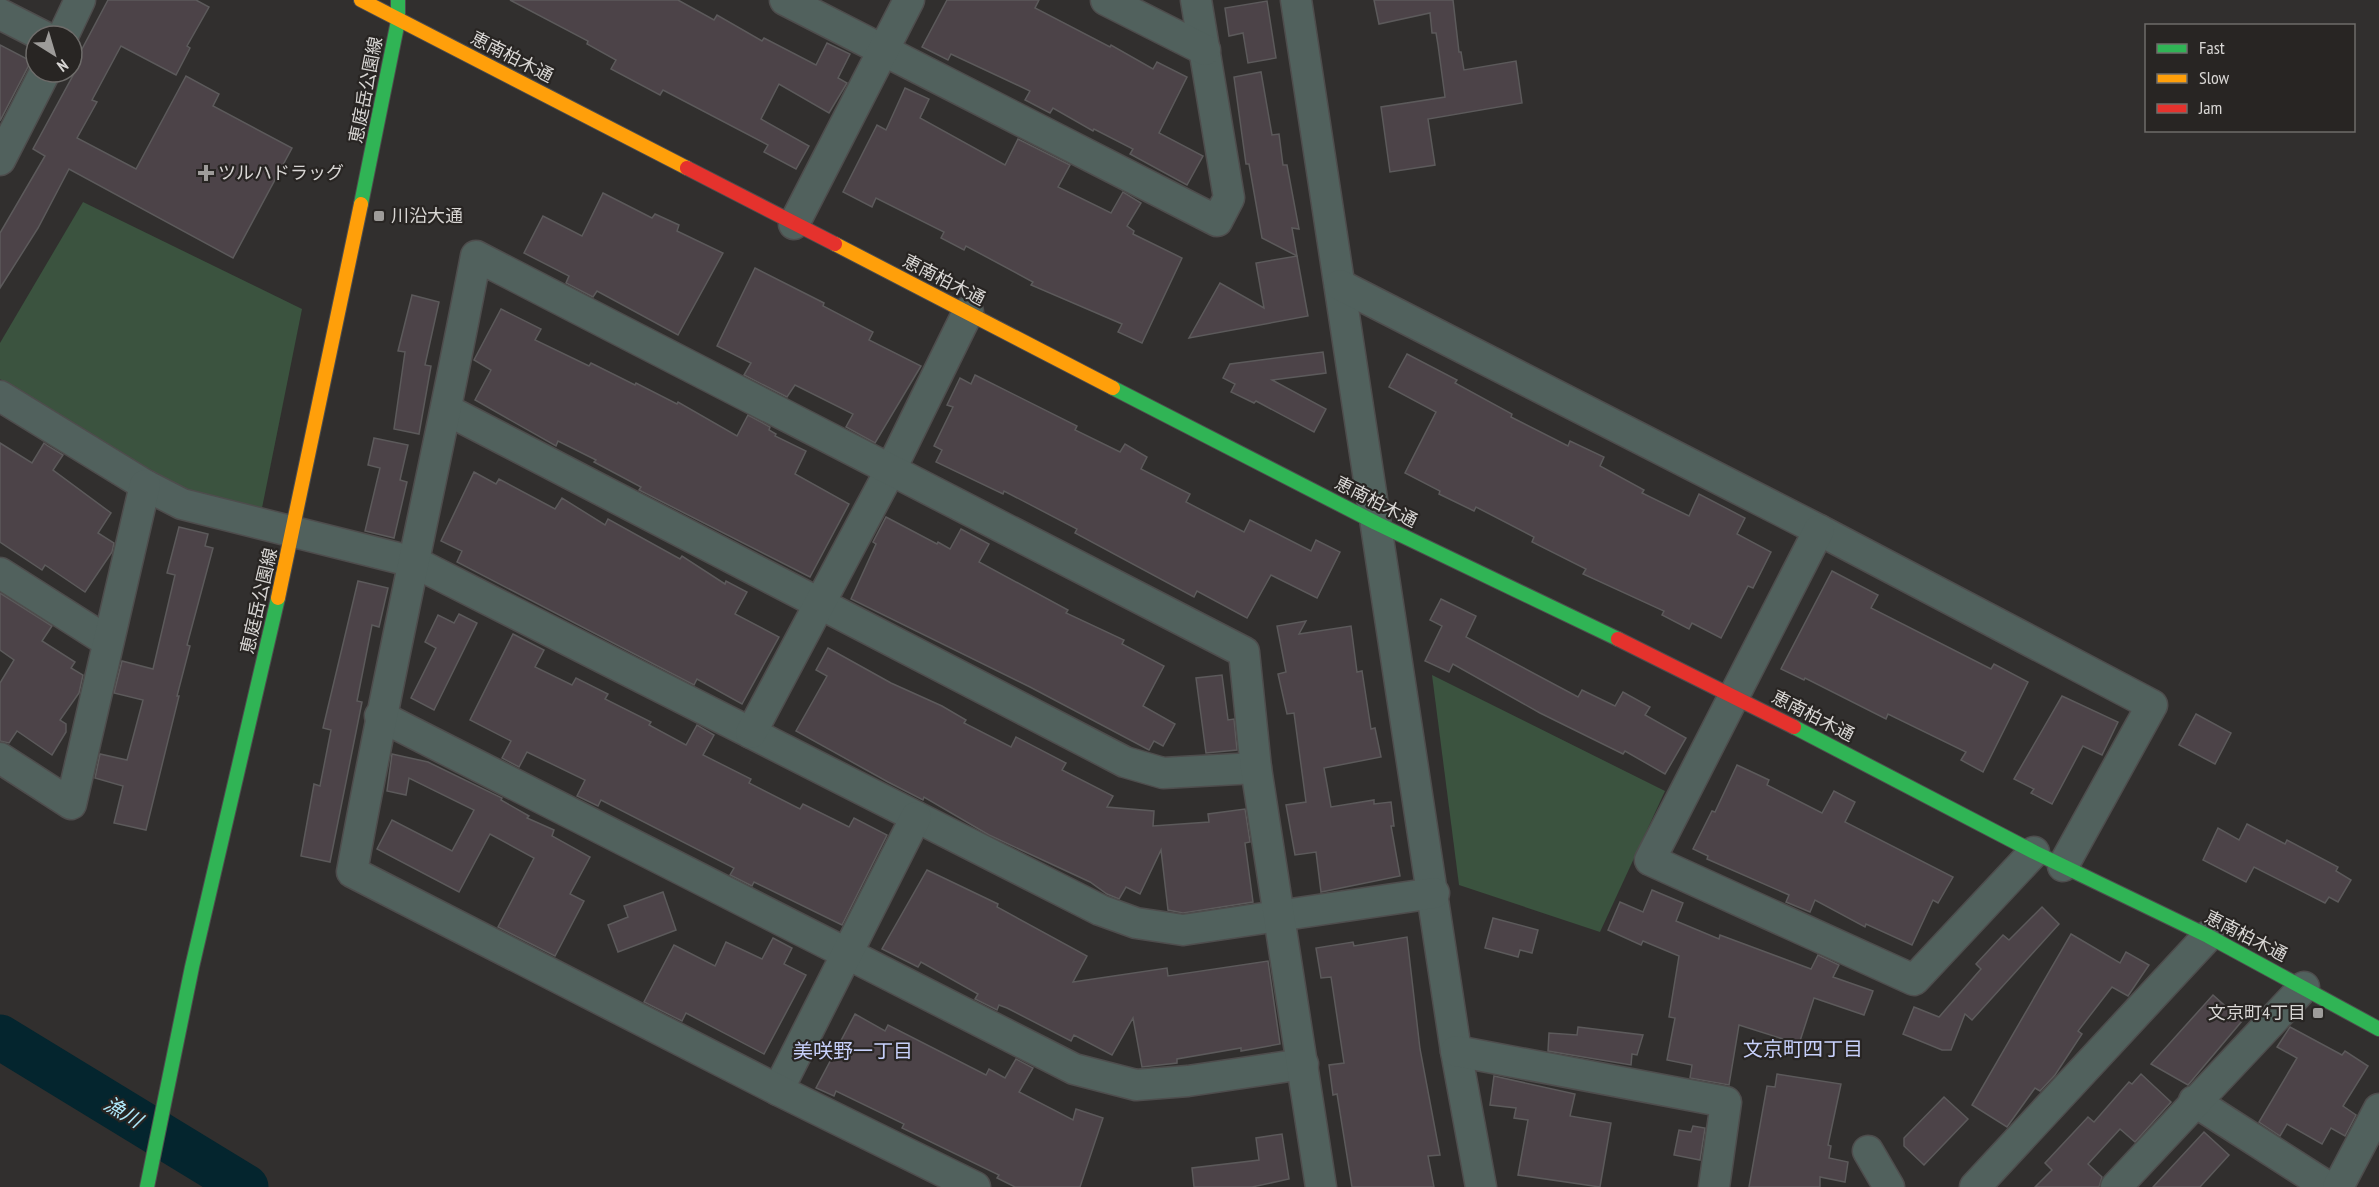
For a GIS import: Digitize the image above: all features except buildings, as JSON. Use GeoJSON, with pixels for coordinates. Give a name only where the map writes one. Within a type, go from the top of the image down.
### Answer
{"type":"FeatureCollection","features":[{"type":"Feature","properties":{"kind":"street"},"geometry":{"type":"LineString","coordinates":[[69,24],[80,0]]}},
{"type":"Feature","properties":{"kind":"street","name":"恵南柏木通"},"geometry":{"type":"LineString","coordinates":[[361,0],[1376,522],[1733,695],[2034,852],[2208,936],[2379,1029]]}},
{"type":"Feature","properties":{"kind":"street","name":"恵庭岳公園線"},"geometry":{"type":"LineString","coordinates":[[147,1187],[192,967],[292,534],[398,21],[398,0]]}},
{"type":"Feature","properties":{"kind":"street","name":"恵庭岳公園線"},"geometry":{"type":"LineString","coordinates":[[398,21],[411,0]]}},
{"type":"Feature","properties":{"kind":"street"},"geometry":{"type":"LineString","coordinates":[[785,0],[1217,221],[1229,198],[1197,0]]}},
{"type":"Feature","properties":{"kind":"street"},"geometry":{"type":"LineString","coordinates":[[794,224],[909,0]]}},
{"type":"Feature","properties":{"kind":"street"},"geometry":{"type":"LineString","coordinates":[[1106,0],[1204,50]]}},
{"type":"Feature","properties":{"kind":"street"},"geometry":{"type":"LineString","coordinates":[[1296,0],[1340,285],[1344,328],[1434,893],[1456,1051],[1481,1187]]}},
{"type":"Feature","properties":{"kind":"street"},"geometry":{"type":"LineString","coordinates":[[0,14],[24,26]]}},
{"type":"Feature","properties":{"kind":"street"},"geometry":{"type":"LineString","coordinates":[[0,160],[39,84]]}},
{"type":"Feature","properties":{"kind":"street"},"geometry":{"type":"LineString","coordinates":[[975,1187],[778,1090],[352,872],[380,716],[447,410],[476,256],[1245,652],[1256,768],[1321,1187]]}},
{"type":"Feature","properties":{"kind":"street"},"geometry":{"type":"LineString","coordinates":[[1340,285],[1819,530],[2152,705],[2063,866]]}},
{"type":"Feature","properties":{"kind":"street"},"geometry":{"type":"LineString","coordinates":[[751,733],[890,471],[968,312]]}},
{"type":"Feature","properties":{"kind":"street"},"geometry":{"type":"LineString","coordinates":[[0,396],[145,485],[182,504],[292,534],[414,562],[1100,910],[1136,923],[1183,930],[1434,893]]}},
{"type":"Feature","properties":{"kind":"street"},"geometry":{"type":"LineString","coordinates":[[447,410],[1125,762],[1163,773],[1256,768]]}},
{"type":"Feature","properties":{"kind":"street"},"geometry":{"type":"LineString","coordinates":[[0,758],[71,804],[107,640],[145,485]]}},
{"type":"Feature","properties":{"kind":"street"},"geometry":{"type":"LineString","coordinates":[[1819,530],[1650,860],[1914,980],[2034,852]]}},
{"type":"Feature","properties":{"kind":"street"},"geometry":{"type":"LineString","coordinates":[[0,573],[107,640]]}},
{"type":"Feature","properties":{"kind":"street"},"geometry":{"type":"LineString","coordinates":[[380,716],[1074,1069],[1136,1085],[1188,1081],[1303,1064]]}},
{"type":"Feature","properties":{"kind":"street"},"geometry":{"type":"LineString","coordinates":[[778,1090],[916,817]]}},
{"type":"Feature","properties":{"kind":"street"},"geometry":{"type":"LineString","coordinates":[[1975,1187],[2208,936]]}},
{"type":"Feature","properties":{"kind":"street"},"geometry":{"type":"LineString","coordinates":[[2116,1187],[2194,1101],[2304,987]]}},
{"type":"Feature","properties":{"kind":"street"},"geometry":{"type":"LineString","coordinates":[[1456,1051],[1726,1102],[1714,1187]]}},
{"type":"Feature","properties":{"kind":"street"},"geometry":{"type":"LineString","coordinates":[[2194,1101],[2328,1187]]}},
{"type":"Feature","properties":{"kind":"street"},"geometry":{"type":"LineString","coordinates":[[2338,1187],[2379,1109]]}},
{"type":"Feature","properties":{"kind":"street"},"geometry":{"type":"LineString","coordinates":[[1868,1150],[1888,1187]]}},
{"type":"Feature","properties":{"kind":"green space"},"geometry":{"type":"Polygon","coordinates":[[[83,202],[302,309],[261,513],[215,512],[0,379],[0,343],[83,202]]]}},
{"type":"Feature","properties":{"kind":"green space"},"geometry":{"type":"Polygon","coordinates":[[[1432,675],[1665,791],[1600,932],[1459,885],[1432,675]]]}},
{"type":"Feature","properties":{"kind":"waterway","name":"漁川"},"geometry":{"type":"LineString","coordinates":[[0,1037],[246,1187]]}},
{"type":"Feature","properties":{"kind":"traffic: fast"},"geometry":{"type":"LineString","coordinates":[[361,204],[398,21],[398,0]]}},
{"type":"Feature","properties":{"kind":"traffic: fast"},"geometry":{"type":"LineString","coordinates":[[1113,388],[1376,523],[1618,639]]}},
{"type":"Feature","properties":{"kind":"traffic: fast"},"geometry":{"type":"LineString","coordinates":[[147,1187],[192,967],[278,598]]}},
{"type":"Feature","properties":{"kind":"traffic: fast"},"geometry":{"type":"LineString","coordinates":[[1794,727],[2034,852],[2208,936],[2379,1029]]}},
{"type":"Feature","properties":{"kind":"traffic: slow"},"geometry":{"type":"LineString","coordinates":[[361,0],[687,168]]}},
{"type":"Feature","properties":{"kind":"traffic: slow"},"geometry":{"type":"LineString","coordinates":[[278,598],[361,204]]}},
{"type":"Feature","properties":{"kind":"traffic: slow"},"geometry":{"type":"LineString","coordinates":[[835,244],[1113,388]]}},
{"type":"Feature","properties":{"kind":"traffic: jam"},"geometry":{"type":"LineString","coordinates":[[687,168],[835,244]]}},
{"type":"Feature","properties":{"kind":"traffic: jam"},"geometry":{"type":"LineString","coordinates":[[1618,639],[1794,727]]}},
{"type":"Feature","properties":{"kind":"place","name":"ツルハドラッグ"},"geometry":{"type":"Point","coordinates":[206,173]}},
{"type":"Feature","properties":{"kind":"place","name":"川沿大通"},"geometry":{"type":"Point","coordinates":[379,216]}},
{"type":"Feature","properties":{"kind":"place","name":"文京町4丁目"},"geometry":{"type":"Point","coordinates":[2318,1013]}},
{"type":"Feature","properties":{"kind":"district","name":"文京町四丁目"},"geometry":{"type":"Point","coordinates":[1803,1049]}},
{"type":"Feature","properties":{"kind":"district","name":"美咲野一丁目"},"geometry":{"type":"Point","coordinates":[853,1051]}}]}
